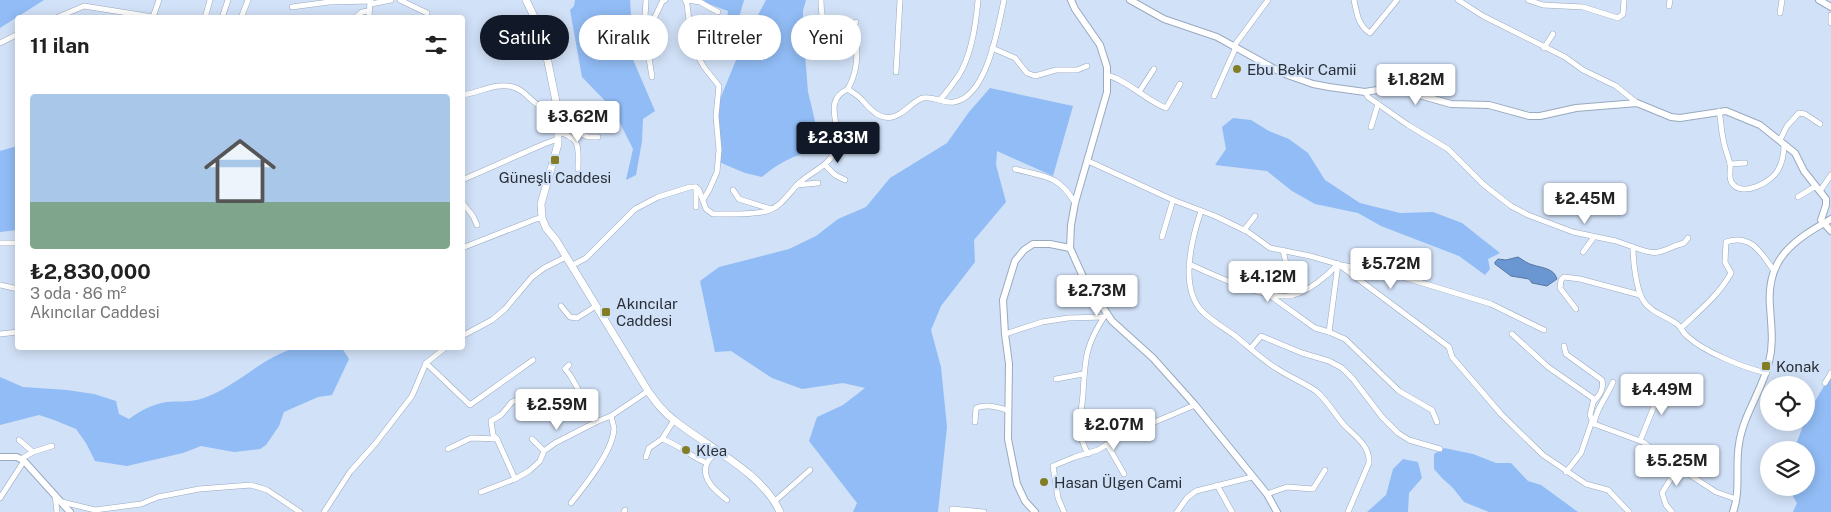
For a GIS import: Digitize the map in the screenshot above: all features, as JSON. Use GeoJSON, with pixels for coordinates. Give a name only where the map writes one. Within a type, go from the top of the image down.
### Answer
{"type":"FeatureCollection","features":[{"type":"Feature","properties":{"kind":"main road"},"geometry":{"type":"LineString","coordinates":[[527,0],[542,32],[558,108],[558,144],[541,204],[542,218],[546,228],[556,240],[648,391],[664,412],[749,474],[775,501],[780,512]]}},
{"type":"Feature","properties":{"kind":"street"},"geometry":{"type":"LineString","coordinates":[[156,15],[159,0]]}},
{"type":"Feature","properties":{"kind":"street"},"geometry":{"type":"LineString","coordinates":[[205,15],[210,0]]}},
{"type":"Feature","properties":{"kind":"street"},"geometry":{"type":"LineString","coordinates":[[223,15],[228,0]]}},
{"type":"Feature","properties":{"kind":"street"},"geometry":{"type":"LineString","coordinates":[[242,15],[248,0]]}},
{"type":"Feature","properties":{"kind":"street"},"geometry":{"type":"LineString","coordinates":[[292,6],[299,7],[329,2],[391,0]]}},
{"type":"Feature","properties":{"kind":"street"},"geometry":{"type":"LineString","coordinates":[[400,0],[427,13]]}},
{"type":"Feature","properties":{"kind":"street"},"geometry":{"type":"LineString","coordinates":[[645,15],[646,0]]}},
{"type":"Feature","properties":{"kind":"street"},"geometry":{"type":"LineString","coordinates":[[656,15],[662,2],[665,0]]}},
{"type":"Feature","properties":{"kind":"street"},"geometry":{"type":"LineString","coordinates":[[702,200],[717,172],[719,150],[716,116],[719,86],[704,67],[692,46],[692,33],[686,0],[700,2],[718,12]]}},
{"type":"Feature","properties":{"kind":"street"},"geometry":{"type":"LineString","coordinates":[[821,0],[823,15]]}},
{"type":"Feature","properties":{"kind":"street"},"geometry":{"type":"LineString","coordinates":[[896,72],[900,0]]}},
{"type":"Feature","properties":{"kind":"street"},"geometry":{"type":"LineString","coordinates":[[940,100],[960,74],[966,60],[978,0]]}},
{"type":"Feature","properties":{"kind":"street"},"geometry":{"type":"LineString","coordinates":[[848,89],[872,111],[887,118],[901,114],[925,97],[953,102],[963,99],[971,92],[987,67],[1004,0]]}},
{"type":"Feature","properties":{"kind":"street"},"geometry":{"type":"LineString","coordinates":[[1070,0],[1100,45],[1107,75],[1107,92],[1075,203],[1071,225],[1070,248],[1084,279],[1107,316],[1153,358],[1194,405],[1267,494],[1277,512]]}},
{"type":"Feature","properties":{"kind":"street"},"geometry":{"type":"LineString","coordinates":[[1130,0],[1164,19],[1217,37],[1282,73],[1313,84],[1365,92],[1377,90],[1405,91],[1451,104],[1489,105],[1529,116],[1540,116],[1576,108],[1637,103]]}},
{"type":"Feature","properties":{"kind":"street"},"geometry":{"type":"LineString","coordinates":[[1214,96],[1235,46],[1268,0]]}},
{"type":"Feature","properties":{"kind":"street"},"geometry":{"type":"LineString","coordinates":[[1354,0],[1360,23],[1370,33],[1383,19],[1396,0]]}},
{"type":"Feature","properties":{"kind":"street"},"geometry":{"type":"LineString","coordinates":[[1458,0],[1483,16],[1565,57],[1582,70],[1616,86],[1637,103],[1671,117],[1680,118],[1726,111],[1760,125],[1796,153],[1804,171],[1818,188],[1826,202],[1821,218],[1823,224],[1831,230]]}},
{"type":"Feature","properties":{"kind":"street"},"geometry":{"type":"LineString","coordinates":[[1528,0],[1543,5],[1588,8],[1618,18],[1623,14],[1624,0]]}},
{"type":"Feature","properties":{"kind":"street"},"geometry":{"type":"LineString","coordinates":[[1588,8],[1590,0]]}},
{"type":"Feature","properties":{"kind":"street"},"geometry":{"type":"LineString","coordinates":[[1780,13],[1782,0]]}},
{"type":"Feature","properties":{"kind":"street"},"geometry":{"type":"LineString","coordinates":[[1819,0],[1831,7]]}},
{"type":"Feature","properties":{"kind":"street"},"geometry":{"type":"LineString","coordinates":[[369,14],[370,2]]}},
{"type":"Feature","properties":{"kind":"street"},"geometry":{"type":"LineString","coordinates":[[63,15],[84,6],[132,15]]}},
{"type":"Feature","properties":{"kind":"street"},"geometry":{"type":"LineString","coordinates":[[1831,15],[1831,23]]}},
{"type":"Feature","properties":{"kind":"street"},"geometry":{"type":"LineString","coordinates":[[1544,48],[1553,34]]}},
{"type":"Feature","properties":{"kind":"street"},"geometry":{"type":"LineString","coordinates":[[0,43],[15,36]]}},
{"type":"Feature","properties":{"kind":"street"},"geometry":{"type":"LineString","coordinates":[[992,48],[1015,58],[1027,73],[1035,76],[1056,70],[1077,70],[1087,66]]}},
{"type":"Feature","properties":{"kind":"street"},"geometry":{"type":"LineString","coordinates":[[649,60],[652,77]]}},
{"type":"Feature","properties":{"kind":"street"},"geometry":{"type":"LineString","coordinates":[[696,187],[706,209],[714,214],[768,211],[784,200],[797,185],[825,165],[836,150],[838,133],[833,110],[835,100],[840,93],[848,89],[854,76],[856,60]]}},
{"type":"Feature","properties":{"kind":"street"},"geometry":{"type":"LineString","coordinates":[[1139,92],[1154,69]]}},
{"type":"Feature","properties":{"kind":"street"},"geometry":{"type":"LineString","coordinates":[[1107,75],[1118,78],[1166,108],[1180,84]]}},
{"type":"Feature","properties":{"kind":"street"},"geometry":{"type":"LineString","coordinates":[[465,94],[502,85],[514,87],[540,106],[558,108]]}},
{"type":"Feature","properties":{"kind":"street"},"geometry":{"type":"LineString","coordinates":[[1365,92],[1368,98],[1408,126],[1448,149],[1484,185],[1511,206],[1528,215],[1594,237],[1616,240],[1647,252],[1657,253],[1672,246],[1684,244],[1688,238]]}},
{"type":"Feature","properties":{"kind":"street"},"geometry":{"type":"LineString","coordinates":[[1371,127],[1378,104]]}},
{"type":"Feature","properties":{"kind":"street"},"geometry":{"type":"LineString","coordinates":[[1719,111],[1722,136],[1730,164],[1730,180],[1736,187],[1742,189],[1761,185],[1770,180],[1778,171],[1782,142],[1787,126],[1799,113],[1805,114],[1820,124]]}},
{"type":"Feature","properties":{"kind":"street"},"geometry":{"type":"LineString","coordinates":[[465,180],[558,133],[571,129],[588,137],[598,137]]}},
{"type":"Feature","properties":{"kind":"street"},"geometry":{"type":"LineString","coordinates":[[558,133],[573,137],[577,142],[578,169]]}},
{"type":"Feature","properties":{"kind":"street"},"geometry":{"type":"LineString","coordinates":[[1088,161],[1172,200],[1244,230],[1270,248],[1338,264],[1393,274],[1491,304],[1544,330]]}},
{"type":"Feature","properties":{"kind":"street"},"geometry":{"type":"LineString","coordinates":[[1730,164],[1745,163]]}},
{"type":"Feature","properties":{"kind":"street"},"geometry":{"type":"LineString","coordinates":[[825,165],[835,175],[845,180]]}},
{"type":"Feature","properties":{"kind":"street"},"geometry":{"type":"LineString","coordinates":[[1014,169],[1042,174],[1054,180],[1070,194],[1075,203]]}},
{"type":"Feature","properties":{"kind":"street"},"geometry":{"type":"LineString","coordinates":[[1798,197],[1818,188],[1831,175]]}},
{"type":"Feature","properties":{"kind":"street"},"geometry":{"type":"LineString","coordinates":[[797,185],[818,183]]}},
{"type":"Feature","properties":{"kind":"street"},"geometry":{"type":"LineString","coordinates":[[572,266],[586,258],[635,209],[658,197],[690,187],[696,187]]}},
{"type":"Feature","properties":{"kind":"street"},"geometry":{"type":"LineString","coordinates":[[696,187],[696,207]]}},
{"type":"Feature","properties":{"kind":"street"},"geometry":{"type":"LineString","coordinates":[[733,190],[739,199],[771,209]]}},
{"type":"Feature","properties":{"kind":"street"},"geometry":{"type":"LineString","coordinates":[[1162,237],[1172,200]]}},
{"type":"Feature","properties":{"kind":"street"},"geometry":{"type":"LineString","coordinates":[[465,206],[477,225]]}},
{"type":"Feature","properties":{"kind":"street"},"geometry":{"type":"LineString","coordinates":[[1201,211],[1192,241],[1189,264],[1192,294],[1200,309],[1275,368],[1319,394],[1338,418],[1366,447],[1369,463],[1348,512]]}},
{"type":"Feature","properties":{"kind":"street"},"geometry":{"type":"LineString","coordinates":[[1244,230],[1255,216]]}},
{"type":"Feature","properties":{"kind":"street"},"geometry":{"type":"LineString","coordinates":[[465,247],[542,218]]}},
{"type":"Feature","properties":{"kind":"street"},"geometry":{"type":"LineString","coordinates":[[1735,507],[1740,438],[1744,424],[1767,373],[1772,348],[1769,295],[1774,271],[1783,254],[1794,242],[1831,219]]}},
{"type":"Feature","properties":{"kind":"street"},"geometry":{"type":"LineString","coordinates":[[1583,252],[1594,237]]}},
{"type":"Feature","properties":{"kind":"street"},"geometry":{"type":"LineString","coordinates":[[1681,328],[1725,285],[1731,273],[1725,262],[1726,242],[1736,238],[1748,240],[1763,255],[1774,271]]}},
{"type":"Feature","properties":{"kind":"street"},"geometry":{"type":"LineString","coordinates":[[0,243],[15,243]]}},
{"type":"Feature","properties":{"kind":"street"},"geometry":{"type":"LineString","coordinates":[[1035,512],[1025,501],[1017,484],[1008,439],[1009,364],[1003,300],[1015,261],[1024,250],[1033,244],[1050,244],[1070,248]]}},
{"type":"Feature","properties":{"kind":"street"},"geometry":{"type":"LineString","coordinates":[[1634,248],[1640,295],[1648,307],[1678,325],[1686,336],[1699,344],[1730,361],[1767,373]]}},
{"type":"Feature","properties":{"kind":"street"},"geometry":{"type":"LineString","coordinates":[[1284,250],[1290,289],[1293,296]]}},
{"type":"Feature","properties":{"kind":"street"},"geometry":{"type":"LineString","coordinates":[[465,334],[492,320],[505,309],[532,278],[544,268],[566,256]]}},
{"type":"Feature","properties":{"kind":"street"},"geometry":{"type":"LineString","coordinates":[[1189,264],[1244,287],[1293,296],[1325,278],[1338,264]]}},
{"type":"Feature","properties":{"kind":"street"},"geometry":{"type":"LineString","coordinates":[[1329,332],[1338,264]]}},
{"type":"Feature","properties":{"kind":"street"},"geometry":{"type":"LineString","coordinates":[[1338,264],[1449,347],[1452,357],[1501,414],[1543,454],[1566,472],[1586,484],[1608,490],[1629,512]]}},
{"type":"Feature","properties":{"kind":"street"},"geometry":{"type":"LineString","coordinates":[[1576,309],[1560,288],[1561,280],[1564,276],[1640,295]]}},
{"type":"Feature","properties":{"kind":"street"},"geometry":{"type":"LineString","coordinates":[[0,285],[15,288]]}},
{"type":"Feature","properties":{"kind":"street"},"geometry":{"type":"LineString","coordinates":[[1265,292],[1315,328],[1345,339],[1399,390],[1432,410],[1437,422]]}},
{"type":"Feature","properties":{"kind":"street"},"geometry":{"type":"LineString","coordinates":[[561,306],[570,317],[577,318],[596,306]]}},
{"type":"Feature","properties":{"kind":"street"},"geometry":{"type":"LineString","coordinates":[[1005,334],[1042,322],[1068,318],[1107,316]]}},
{"type":"Feature","properties":{"kind":"street"},"geometry":{"type":"LineString","coordinates":[[1088,454],[1084,446],[1079,421],[1083,396],[1083,374],[1092,335],[1107,316]]}},
{"type":"Feature","properties":{"kind":"street"},"geometry":{"type":"LineString","coordinates":[[0,334],[15,332]]}},
{"type":"Feature","properties":{"kind":"street"},"geometry":{"type":"LineString","coordinates":[[1512,334],[1548,367],[1594,399],[1590,415],[1593,423],[1640,441],[1735,507]]}},
{"type":"Feature","properties":{"kind":"street"},"geometry":{"type":"LineString","coordinates":[[1250,348],[1261,336],[1335,364],[1353,379],[1382,417],[1398,433],[1409,440],[1440,449]]}},
{"type":"Feature","properties":{"kind":"street"},"geometry":{"type":"LineString","coordinates":[[1564,346],[1566,354],[1602,380],[1603,385],[1600,396],[1593,402]]}},
{"type":"Feature","properties":{"kind":"street"},"geometry":{"type":"LineString","coordinates":[[324,512],[350,472],[375,444],[412,396],[426,363],[442,350]]}},
{"type":"Feature","properties":{"kind":"street"},"geometry":{"type":"LineString","coordinates":[[426,363],[470,405],[532,360]]}},
{"type":"Feature","properties":{"kind":"street"},"geometry":{"type":"LineString","coordinates":[[515,479],[493,435],[491,421],[501,415],[512,402],[522,397],[536,395],[563,401],[575,394],[578,389],[576,383],[565,369],[569,364]]}},
{"type":"Feature","properties":{"kind":"street"},"geometry":{"type":"LineString","coordinates":[[1825,384],[1831,373]]}},
{"type":"Feature","properties":{"kind":"street"},"geometry":{"type":"LineString","coordinates":[[1056,379],[1083,374]]}},
{"type":"Feature","properties":{"kind":"street"},"geometry":{"type":"LineString","coordinates":[[1566,472],[1581,453],[1595,414],[1608,395],[1613,382]]}},
{"type":"Feature","properties":{"kind":"street"},"geometry":{"type":"LineString","coordinates":[[1640,441],[1663,384]]}},
{"type":"Feature","properties":{"kind":"street"},"geometry":{"type":"LineString","coordinates":[[481,492],[515,479],[529,471],[540,461],[544,451],[598,421],[611,416],[648,391]]}},
{"type":"Feature","properties":{"kind":"street"},"geometry":{"type":"LineString","coordinates":[[1064,512],[1058,498],[1053,466],[1088,454],[1120,437],[1194,405]]}},
{"type":"Feature","properties":{"kind":"street"},"geometry":{"type":"LineString","coordinates":[[976,422],[976,408],[993,406],[1008,410]]}},
{"type":"Feature","properties":{"kind":"street"},"geometry":{"type":"LineString","coordinates":[[571,503],[595,473],[612,438],[614,429],[611,416]]}},
{"type":"Feature","properties":{"kind":"street"},"geometry":{"type":"LineString","coordinates":[[646,457],[649,448],[662,439],[674,420]]}},
{"type":"Feature","properties":{"kind":"street"},"geometry":{"type":"LineString","coordinates":[[1110,421],[1120,437]]}},
{"type":"Feature","properties":{"kind":"street"},"geometry":{"type":"LineString","coordinates":[[448,449],[471,438],[496,439]]}},
{"type":"Feature","properties":{"kind":"street"},"geometry":{"type":"LineString","coordinates":[[532,439],[544,451]]}},
{"type":"Feature","properties":{"kind":"street"},"geometry":{"type":"LineString","coordinates":[[662,439],[672,442],[707,463]]}},
{"type":"Feature","properties":{"kind":"street"},"geometry":{"type":"LineString","coordinates":[[19,440],[33,452]]}},
{"type":"Feature","properties":{"kind":"street"},"geometry":{"type":"LineString","coordinates":[[1107,444],[1124,474]]}},
{"type":"Feature","properties":{"kind":"street"},"geometry":{"type":"LineString","coordinates":[[0,498],[22,460],[33,452],[52,446]]}},
{"type":"Feature","properties":{"kind":"street"},"geometry":{"type":"LineString","coordinates":[[717,450],[707,463],[708,482],[727,500]]}},
{"type":"Feature","properties":{"kind":"street"},"geometry":{"type":"LineString","coordinates":[[0,457],[18,457],[22,460],[70,512]]}},
{"type":"Feature","properties":{"kind":"street"},"geometry":{"type":"LineString","coordinates":[[1672,512],[1661,496],[1678,467]]}},
{"type":"Feature","properties":{"kind":"street"},"geometry":{"type":"LineString","coordinates":[[775,501],[810,470]]}},
{"type":"Feature","properties":{"kind":"street"},"geometry":{"type":"LineString","coordinates":[[1267,494],[1287,487],[1313,489],[1325,470]]}},
{"type":"Feature","properties":{"kind":"street"},"geometry":{"type":"LineString","coordinates":[[1177,512],[1190,495],[1203,489],[1252,477]]}},
{"type":"Feature","properties":{"kind":"street"},"geometry":{"type":"LineString","coordinates":[[61,502],[95,510],[140,504],[158,497],[199,489],[251,485],[267,490],[300,512]]}},
{"type":"Feature","properties":{"kind":"street"},"geometry":{"type":"LineString","coordinates":[[1217,486],[1232,512]]}},
{"type":"Feature","properties":{"kind":"street"},"geometry":{"type":"LineString","coordinates":[[55,495],[57,512]]}},
{"type":"Feature","properties":{"kind":"street"},"geometry":{"type":"LineString","coordinates":[[952,512],[952,509],[984,512]]}},
{"type":"Feature","properties":{"kind":"shaded area"},"geometry":{"type":"Polygon","coordinates":[[[0,0],[44,0],[20,15],[15,15],[15,18],[0,28],[0,0]]]}},
{"type":"Feature","properties":{"kind":"shaded area"},"geometry":{"type":"Polygon","coordinates":[[[575,0],[630,0],[631,15],[579,15],[579,60],[634,60],[655,111],[643,119],[642,141],[636,175],[626,180],[633,149],[613,109],[582,77],[570,10],[574,6],[575,0]]]}},
{"type":"Feature","properties":{"kind":"shaded area"},"geometry":{"type":"Polygon","coordinates":[[[704,0],[744,0],[740,15],[727,15],[728,11],[706,3],[704,0]]]}},
{"type":"Feature","properties":{"kind":"shaded area"},"geometry":{"type":"Polygon","coordinates":[[[766,0],[806,0],[803,15],[791,15],[791,60],[805,60],[808,92],[815,121],[814,137],[805,153],[782,162],[762,177],[745,173],[719,162],[716,109],[736,60],[781,60],[781,15],[758,15],[766,0]]]}},
{"type":"Feature","properties":{"kind":"shaded area"},"geometry":{"type":"Polygon","coordinates":[[[990,88],[1073,106],[1053,176],[997,151],[996,165],[1006,202],[974,240],[975,262],[941,306],[931,330],[941,367],[947,427],[938,512],[853,512],[857,503],[809,441],[817,417],[843,405],[865,388],[843,383],[802,389],[772,378],[731,351],[715,352],[700,281],[719,267],[789,249],[816,236],[838,219],[866,207],[890,178],[947,143],[969,112],[990,88]]]}},
{"type":"Feature","properties":{"kind":"shaded area"},"geometry":{"type":"Polygon","coordinates":[[[1233,118],[1251,120],[1269,131],[1289,139],[1308,153],[1325,180],[1360,203],[1400,213],[1433,212],[1462,223],[1500,253],[1488,259],[1490,269],[1485,275],[1459,256],[1381,226],[1358,213],[1315,204],[1292,191],[1267,171],[1215,165],[1226,149],[1222,127],[1233,118]]]}},
{"type":"Feature","properties":{"kind":"shaded area"},"geometry":{"type":"Polygon","coordinates":[[[15,147],[15,230],[0,232],[0,151],[15,147]]]}},
{"type":"Feature","properties":{"kind":"shaded area"},"geometry":{"type":"Polygon","coordinates":[[[1518,257],[1529,264],[1550,271],[1557,279],[1547,286],[1532,283],[1529,279],[1511,276],[1495,264],[1498,259],[1506,260],[1518,257]]]}},
{"type":"Feature","properties":{"kind":"shaded area"},"geometry":{"type":"Polygon","coordinates":[[[290,350],[343,350],[349,359],[332,395],[318,397],[284,412],[279,426],[266,445],[260,449],[234,452],[201,446],[183,453],[127,466],[95,461],[76,429],[39,415],[0,425],[0,377],[23,387],[94,394],[116,401],[119,414],[129,419],[156,404],[194,401],[210,395],[290,350]]]}},
{"type":"Feature","properties":{"kind":"shaded area"},"geometry":{"type":"Polygon","coordinates":[[[1831,374],[1831,512],[1793,512],[1797,503],[1793,496],[1815,496],[1815,441],[1797,441],[1801,431],[1815,431],[1815,401],[1831,374]]]}},
{"type":"Feature","properties":{"kind":"shaded area"},"geometry":{"type":"Polygon","coordinates":[[[1444,448],[1473,454],[1496,463],[1511,463],[1528,481],[1541,485],[1578,512],[1489,512],[1464,502],[1434,469],[1434,454],[1444,448]]]}},
{"type":"Feature","properties":{"kind":"shaded area"},"geometry":{"type":"Polygon","coordinates":[[[1403,459],[1418,462],[1422,478],[1409,493],[1408,512],[1367,512],[1386,495],[1393,469],[1403,459]]]}},
{"type":"Feature","properties":{"kind":"place","name":"Ebu Bekir Camii"},"geometry":{"type":"Point","coordinates":[1237,69]}},
{"type":"Feature","properties":{"kind":"place","name":"Güneşli Caddesi"},"geometry":{"type":"Point","coordinates":[555,160]}},
{"type":"Feature","properties":{"kind":"place","name":"Akıncılar Caddesi"},"geometry":{"type":"Point","coordinates":[606,312]}},
{"type":"Feature","properties":{"kind":"place","name":"Konak"},"geometry":{"type":"Point","coordinates":[1766,366]}},
{"type":"Feature","properties":{"kind":"place","name":"Klea"},"geometry":{"type":"Point","coordinates":[686,450]}},
{"type":"Feature","properties":{"kind":"place","name":"Hasan Ülgen Cami"},"geometry":{"type":"Point","coordinates":[1044,482]}}]}
